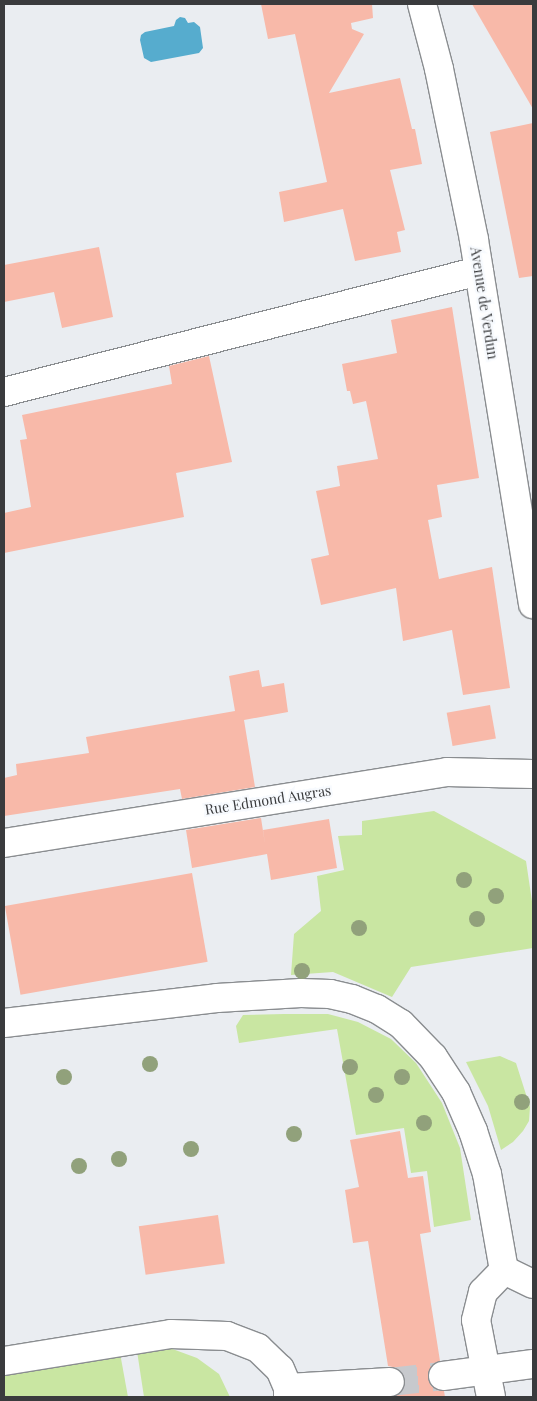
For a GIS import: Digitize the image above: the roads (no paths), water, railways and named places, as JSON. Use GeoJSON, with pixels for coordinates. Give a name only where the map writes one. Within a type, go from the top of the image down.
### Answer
{"type":"FeatureCollection","features":[{"type":"Feature","properties":{"kind":"main road","name":"Avenue de Verdun"},"geometry":{"type":"LineString","coordinates":[[422,4],[439,69],[479,271],[533,604]]}},
{"type":"Feature","properties":{"kind":"main road"},"geometry":{"type":"LineString","coordinates":[[4,392],[479,271]]}},
{"type":"Feature","properties":{"kind":"main road","name":"Rue Edmond Augras"},"geometry":{"type":"LineString","coordinates":[[4,842],[447,772],[533,774]]}},
{"type":"Feature","properties":{"kind":"main road"},"geometry":{"type":"LineString","coordinates":[[4,1024],[217,998],[300,993],[337,995],[377,1009],[401,1024],[433,1057],[456,1092],[473,1131],[487,1174],[504,1270]]}},
{"type":"Feature","properties":{"kind":"main road"},"geometry":{"type":"LineString","coordinates":[[504,1270],[533,1284]]}},
{"type":"Feature","properties":{"kind":"main road"},"geometry":{"type":"LineString","coordinates":[[491,1397],[476,1320],[483,1292],[504,1270]]}},
{"type":"Feature","properties":{"kind":"main road"},"geometry":{"type":"LineString","coordinates":[[4,1361],[171,1334],[227,1336],[258,1348],[280,1369],[288,1393],[390,1382]]}},
{"type":"Feature","properties":{"kind":"main road"},"geometry":{"type":"LineString","coordinates":[[443,1376],[533,1364]]}},
{"type":"Feature","properties":{"kind":"water"},"geometry":{"type":"Polygon","coordinates":[[[180,17],[185,18],[188,23],[194,22],[200,27],[203,48],[199,53],[151,62],[144,58],[140,40],[141,35],[145,32],[174,26],[176,20],[180,17]]]}},
{"type":"Feature","properties":{"kind":"tunnel"},"geometry":{"type":"LineString","coordinates":[[390,1382],[443,1376]]}}]}
